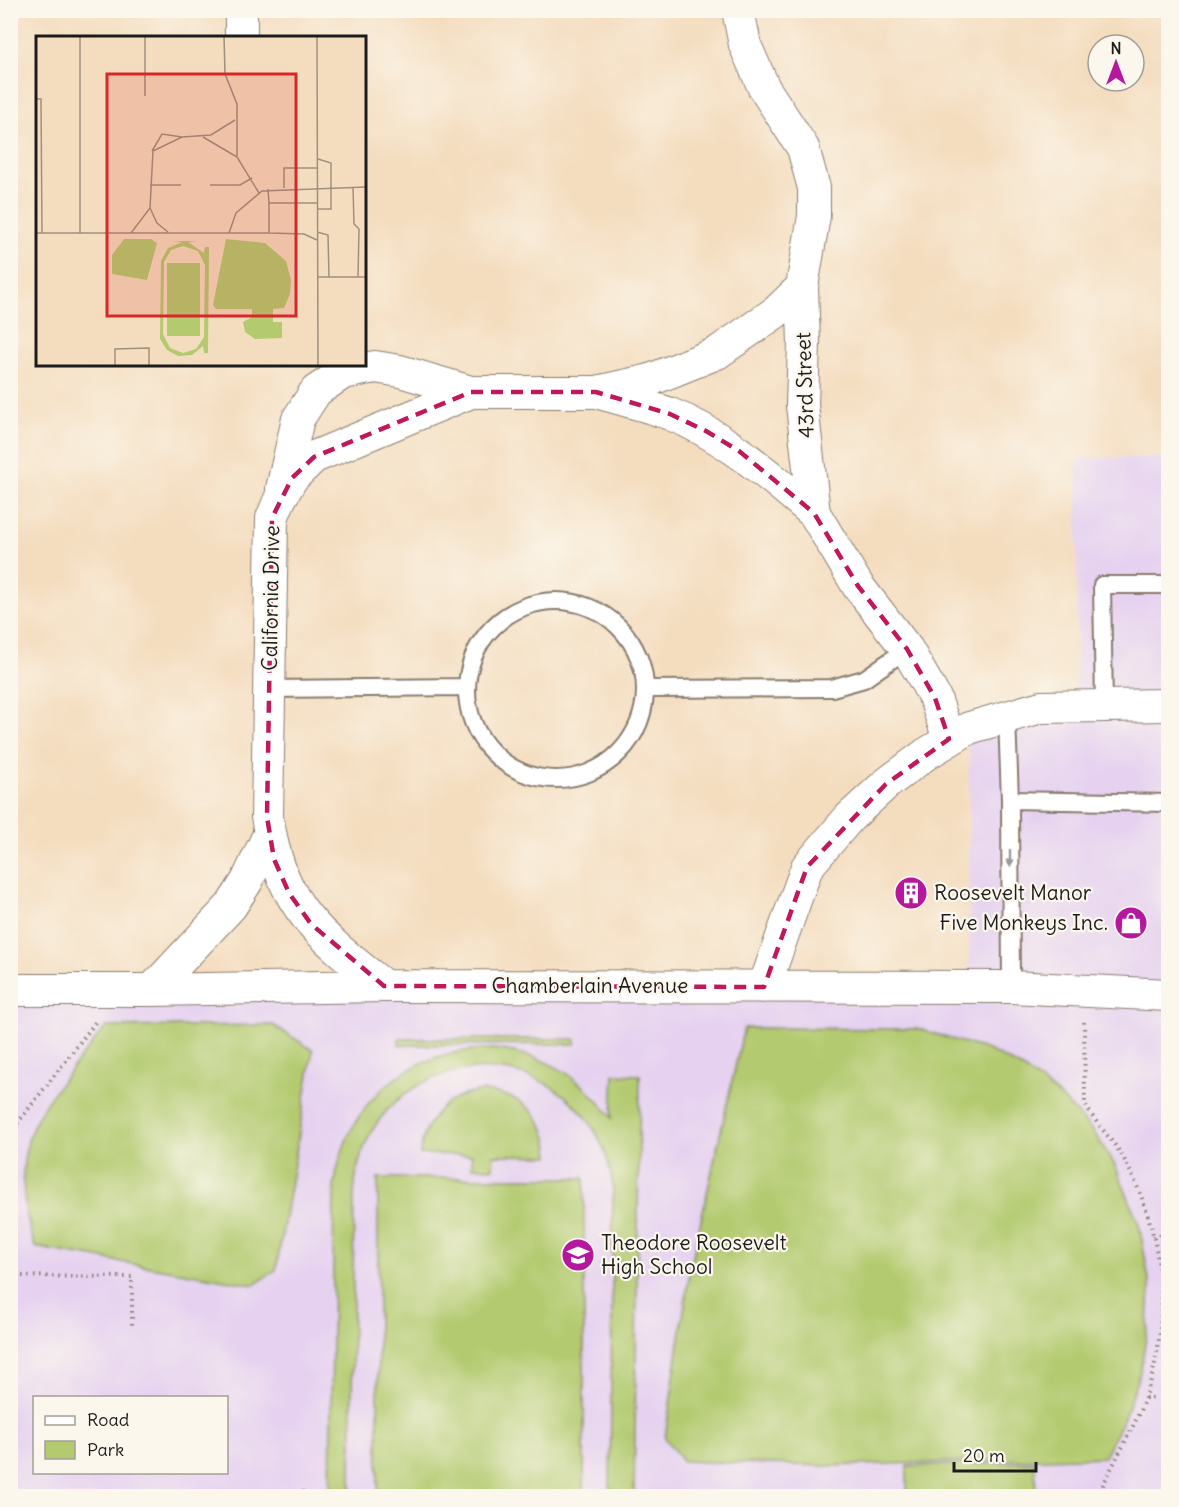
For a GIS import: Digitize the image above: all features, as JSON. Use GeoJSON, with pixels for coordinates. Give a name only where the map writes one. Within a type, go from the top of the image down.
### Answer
{"type":"FeatureCollection","features":[{"type":"Feature","properties":{"kind":"street"},"geometry":{"type":"LineString","coordinates":[[241,10],[241,36]]}},
{"type":"Feature","properties":{"kind":"street","name":"43rd Street"},"geometry":{"type":"LineString","coordinates":[[738,10],[745,45],[764,88],[803,148],[814,188],[814,216],[802,287],[804,343],[802,405],[814,513],[858,586],[907,649],[935,698],[950,740]]}},
{"type":"Feature","properties":{"kind":"street","name":"California Drive"},"geometry":{"type":"LineString","coordinates":[[384,986],[311,924],[290,893],[274,859],[267,817],[272,518],[292,478],[314,457],[471,392],[596,392],[650,380],[717,353],[776,312],[802,287]]}},
{"type":"Feature","properties":{"kind":"street"},"geometry":{"type":"LineString","coordinates":[[280,499],[298,419],[316,392],[343,373],[375,367],[400,371],[471,392]]}},
{"type":"Feature","properties":{"kind":"street","name":"California Drive"},"geometry":{"type":"LineString","coordinates":[[596,392],[670,414],[706,431],[739,451],[814,513]]}},
{"type":"Feature","properties":{"kind":"street"},"geometry":{"type":"LineString","coordinates":[[764,987],[807,867],[849,818],[886,784],[926,754],[969,728],[1041,707],[1168,705]]}},
{"type":"Feature","properties":{"kind":"street"},"geometry":{"type":"LineString","coordinates":[[152,990],[231,906],[247,881],[270,832]]}},
{"type":"Feature","properties":{"kind":"street","name":"Chamberlain Avenue"},"geometry":{"type":"LineString","coordinates":[[10,990],[384,986],[1011,987],[1168,995]]}},
{"type":"Feature","properties":{"kind":"lane"},"geometry":{"type":"LineString","coordinates":[[1104,706],[1102,585],[1168,585]]}},
{"type":"Feature","properties":{"kind":"lane"},"geometry":{"type":"LineString","coordinates":[[558,600],[585,605],[608,617],[627,636],[640,659],[646,689],[643,711],[633,736],[622,750],[601,768],[575,778],[546,780],[518,772],[494,755],[475,731],[466,702],[465,687],[467,672],[478,644],[504,616],[530,604],[558,600]]}},
{"type":"Feature","properties":{"kind":"lane"},"geometry":{"type":"LineString","coordinates":[[646,689],[832,688],[864,679],[907,649]]}},
{"type":"Feature","properties":{"kind":"lane"},"geometry":{"type":"LineString","coordinates":[[269,689],[465,687]]}},
{"type":"Feature","properties":{"kind":"lane"},"geometry":{"type":"LineString","coordinates":[[1007,717],[1011,987]]}},
{"type":"Feature","properties":{"kind":"lane"},"geometry":{"type":"LineString","coordinates":[[1010,800],[1168,803]]}},
{"type":"Feature","properties":{"kind":"path"},"geometry":{"type":"LineString","coordinates":[[10,1133],[97,1019]]}},
{"type":"Feature","properties":{"kind":"path"},"geometry":{"type":"LineString","coordinates":[[1084,1022],[1084,1102],[1088,1111],[1119,1151],[1132,1176],[1143,1202],[1153,1237],[1161,1284],[1161,1330],[1145,1398],[1103,1485],[1100,1497]]}},
{"type":"Feature","properties":{"kind":"path"},"geometry":{"type":"LineString","coordinates":[[1153,1237],[1168,1233]]}},
{"type":"Feature","properties":{"kind":"path"},"geometry":{"type":"LineString","coordinates":[[10,1276],[132,1277],[132,1328]]}},
{"type":"Feature","properties":{"kind":"path"},"geometry":{"type":"LineString","coordinates":[[1161,1284],[1168,1284]]}},
{"type":"Feature","properties":{"kind":"path"},"geometry":{"type":"LineString","coordinates":[[1145,1398],[1157,1398]]}},
{"type":"Feature","properties":{"kind":"path"},"geometry":{"type":"LineString","coordinates":[[303,1490],[303,1497]]}},
{"type":"Feature","properties":{"kind":"path"},"geometry":{"type":"LineString","coordinates":[[767,1492],[773,1497]]}},
{"type":"Feature","properties":{"kind":"highlighted area"},"geometry":{"type":"Polygon","coordinates":[[[471,392],[596,392],[670,414],[706,431],[739,451],[814,513],[858,586],[907,649],[935,698],[949,739],[886,784],[807,867],[764,987],[384,986],[311,924],[289,893],[274,859],[267,817],[272,518],[292,478],[314,457],[471,392]]]}},
{"type":"Feature","properties":{"kind":"shaded area","name":"Theodore Roosevelt High School"},"geometry":{"type":"Polygon","coordinates":[[[1168,457],[1168,1496],[11,1496],[11,990],[969,987],[969,728],[1076,706],[1078,458],[1168,457]]]}},
{"type":"Feature","properties":{"kind":"green space"},"geometry":{"type":"Polygon","coordinates":[[[273,1025],[313,1050],[276,1270],[254,1285],[35,1247],[24,1194],[23,1176],[28,1141],[34,1124],[50,1097],[106,1027],[273,1025]]]}},
{"type":"Feature","properties":{"kind":"green space"},"geometry":{"type":"Polygon","coordinates":[[[744,1028],[919,1029],[988,1050],[1024,1069],[1061,1097],[1093,1131],[1115,1165],[1139,1224],[1150,1285],[1148,1327],[1140,1372],[1125,1415],[1104,1457],[826,1466],[682,1461],[665,1438],[690,1269],[744,1028]]]}},
{"type":"Feature","properties":{"kind":"green space"},"geometry":{"type":"Polygon","coordinates":[[[399,1039],[575,1039],[575,1044],[399,1045],[399,1039]]]}},
{"type":"Feature","properties":{"kind":"green space"},"geometry":{"type":"Polygon","coordinates":[[[493,1049],[530,1056],[561,1070],[588,1090],[612,1118],[614,1074],[640,1075],[634,1496],[610,1496],[613,1187],[597,1134],[566,1097],[525,1075],[480,1069],[435,1078],[396,1102],[367,1141],[354,1194],[351,1496],[330,1496],[334,1188],[340,1157],[351,1130],[366,1106],[385,1086],[408,1070],[433,1059],[462,1051],[493,1049]]]}},
{"type":"Feature","properties":{"kind":"green space"},"geometry":{"type":"Polygon","coordinates":[[[486,1091],[512,1098],[531,1111],[544,1130],[550,1156],[494,1155],[493,1168],[472,1167],[472,1155],[420,1154],[427,1129],[440,1109],[460,1097],[486,1091]]]}},
{"type":"Feature","properties":{"kind":"green space"},"geometry":{"type":"Polygon","coordinates":[[[378,1178],[584,1178],[584,1496],[378,1496],[378,1178]]]}},
{"type":"Feature","properties":{"kind":"green space"},"geometry":{"type":"Polygon","coordinates":[[[1035,1462],[1036,1496],[907,1496],[907,1466],[1035,1462]]]}},
{"type":"Feature","properties":{"kind":"place","name":"Roosevelt Manor"},"geometry":{"type":"Point","coordinates":[911,893]}},
{"type":"Feature","properties":{"kind":"place","name":"Five Monkeys Inc."},"geometry":{"type":"Point","coordinates":[1131,923]}},
{"type":"Feature","properties":{"kind":"place","name":"Theodore Roosevelt High School"},"geometry":{"type":"Point","coordinates":[578,1255]}}]}
